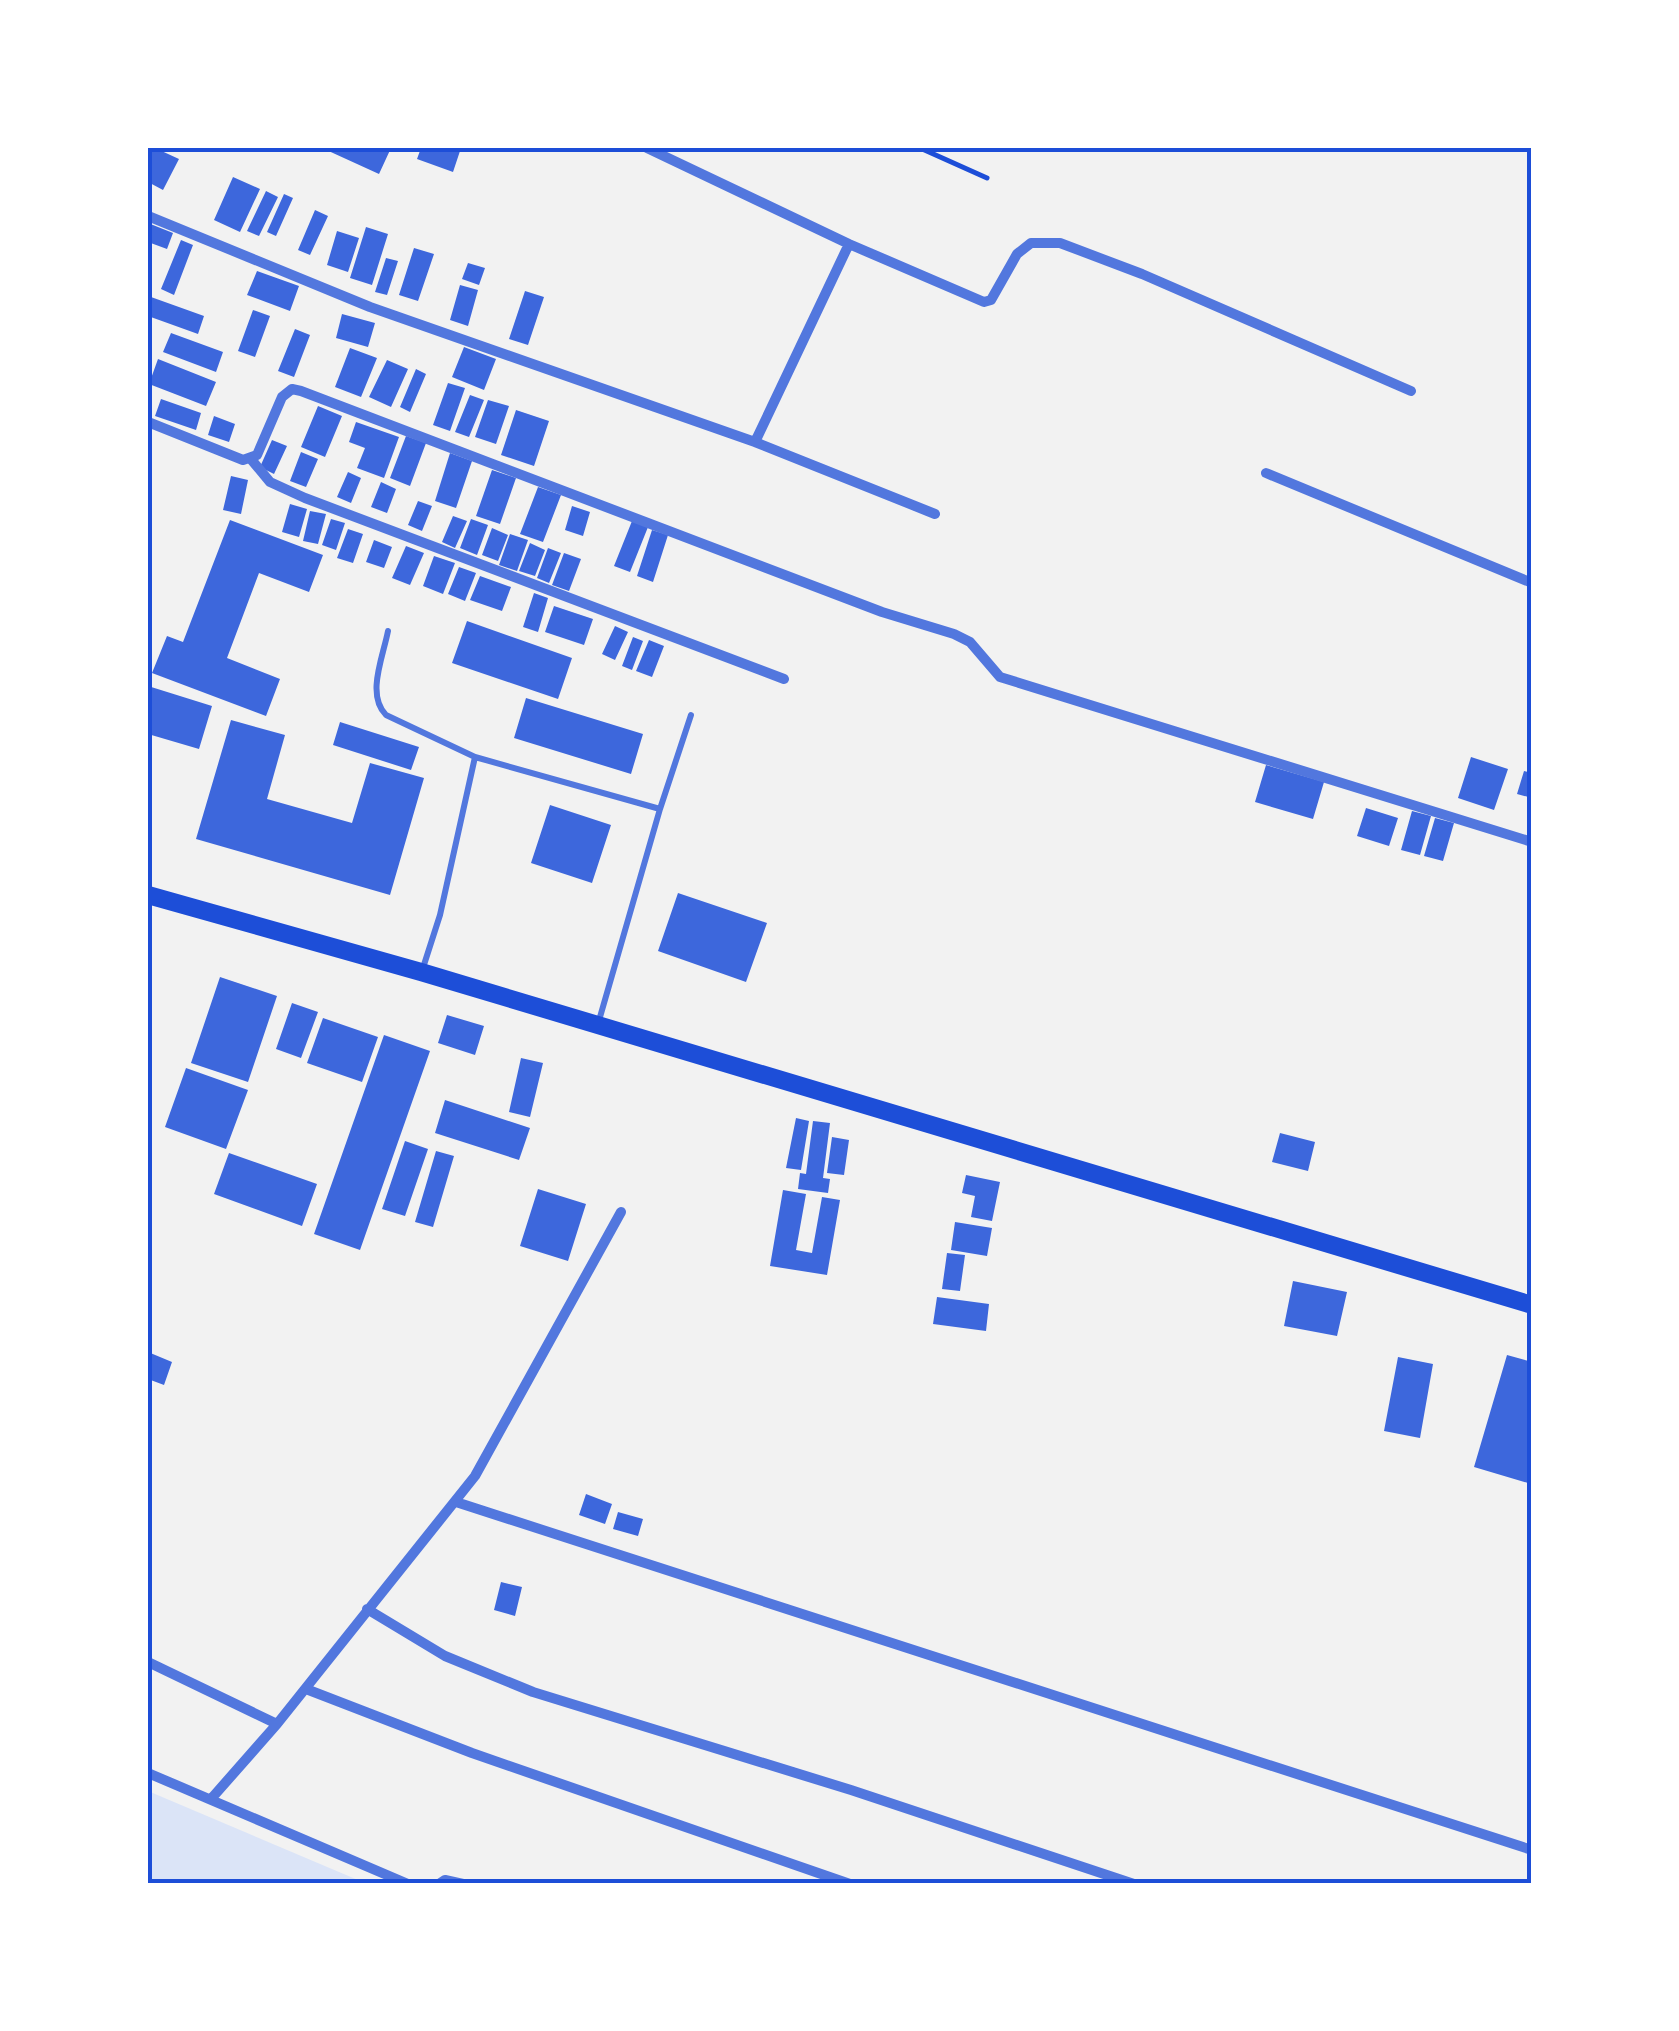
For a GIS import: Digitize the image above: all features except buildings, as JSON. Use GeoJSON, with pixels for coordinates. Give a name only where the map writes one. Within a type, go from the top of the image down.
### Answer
{"type":"FeatureCollection","features":[{"type":"Feature","properties":{"kind":"main road"},"geometry":{"type":"LineString","coordinates":[[148,895],[422,972],[1532,1305]]}},
{"type":"Feature","properties":{"kind":"street"},"geometry":{"type":"LineString","coordinates":[[648,148],[849,244],[984,302],[991,300],[1017,254],[1031,243],[1060,243],[1142,274],[1411,391]]}},
{"type":"Feature","properties":{"kind":"street"},"geometry":{"type":"LineString","coordinates":[[148,216],[370,307],[755,442],[935,514]]}},
{"type":"Feature","properties":{"kind":"street"},"geometry":{"type":"LineString","coordinates":[[755,442],[849,244]]}},
{"type":"Feature","properties":{"kind":"street"},"geometry":{"type":"LineString","coordinates":[[148,422],[231,458],[250,458],[257,455],[282,397],[292,389],[302,391],[882,612],[954,634],[970,642],[1000,677],[1532,842]]}},
{"type":"Feature","properties":{"kind":"street"},"geometry":{"type":"LineString","coordinates":[[250,458],[270,482],[304,498],[784,679]]}},
{"type":"Feature","properties":{"kind":"street"},"geometry":{"type":"LineString","coordinates":[[1266,473],[1532,583]]}},
{"type":"Feature","properties":{"kind":"street"},"geometry":{"type":"LineString","coordinates":[[211,1799],[277,1724],[475,1476],[621,1212]]}},
{"type":"Feature","properties":{"kind":"street"},"geometry":{"type":"LineString","coordinates":[[456,1502],[1532,1850]]}},
{"type":"Feature","properties":{"kind":"street"},"geometry":{"type":"LineString","coordinates":[[366,1609],[444,1656],[534,1692],[851,1790],[1134,1884]]}},
{"type":"Feature","properties":{"kind":"street"},"geometry":{"type":"LineString","coordinates":[[148,1662],[277,1724]]}},
{"type":"Feature","properties":{"kind":"street"},"geometry":{"type":"LineString","coordinates":[[306,1688],[472,1753],[850,1884]]}},
{"type":"Feature","properties":{"kind":"street"},"geometry":{"type":"LineString","coordinates":[[148,1773],[408,1884]]}},
{"type":"Feature","properties":{"kind":"street"},"geometry":{"type":"LineString","coordinates":[[439,1884],[445,1880],[463,1884]]}},
{"type":"Feature","properties":{"kind":"lane"},"geometry":{"type":"LineString","coordinates":[[388,631],[375,696],[386,715],[475,757],[660,809]]}},
{"type":"Feature","properties":{"kind":"lane"},"geometry":{"type":"LineString","coordinates":[[604,1028],[607,989],[692,715]]}},
{"type":"Feature","properties":{"kind":"lane"},"geometry":{"type":"LineString","coordinates":[[422,972],[475,757]]}},
{"type":"Feature","properties":{"kind":"path"},"geometry":{"type":"LineString","coordinates":[[920,148],[986,178]]}},
{"type":"Feature","properties":{"kind":"shaded area"},"geometry":{"type":"Polygon","coordinates":[[[148,1791],[365,1883],[148,1883],[148,1791]]]}}]}
